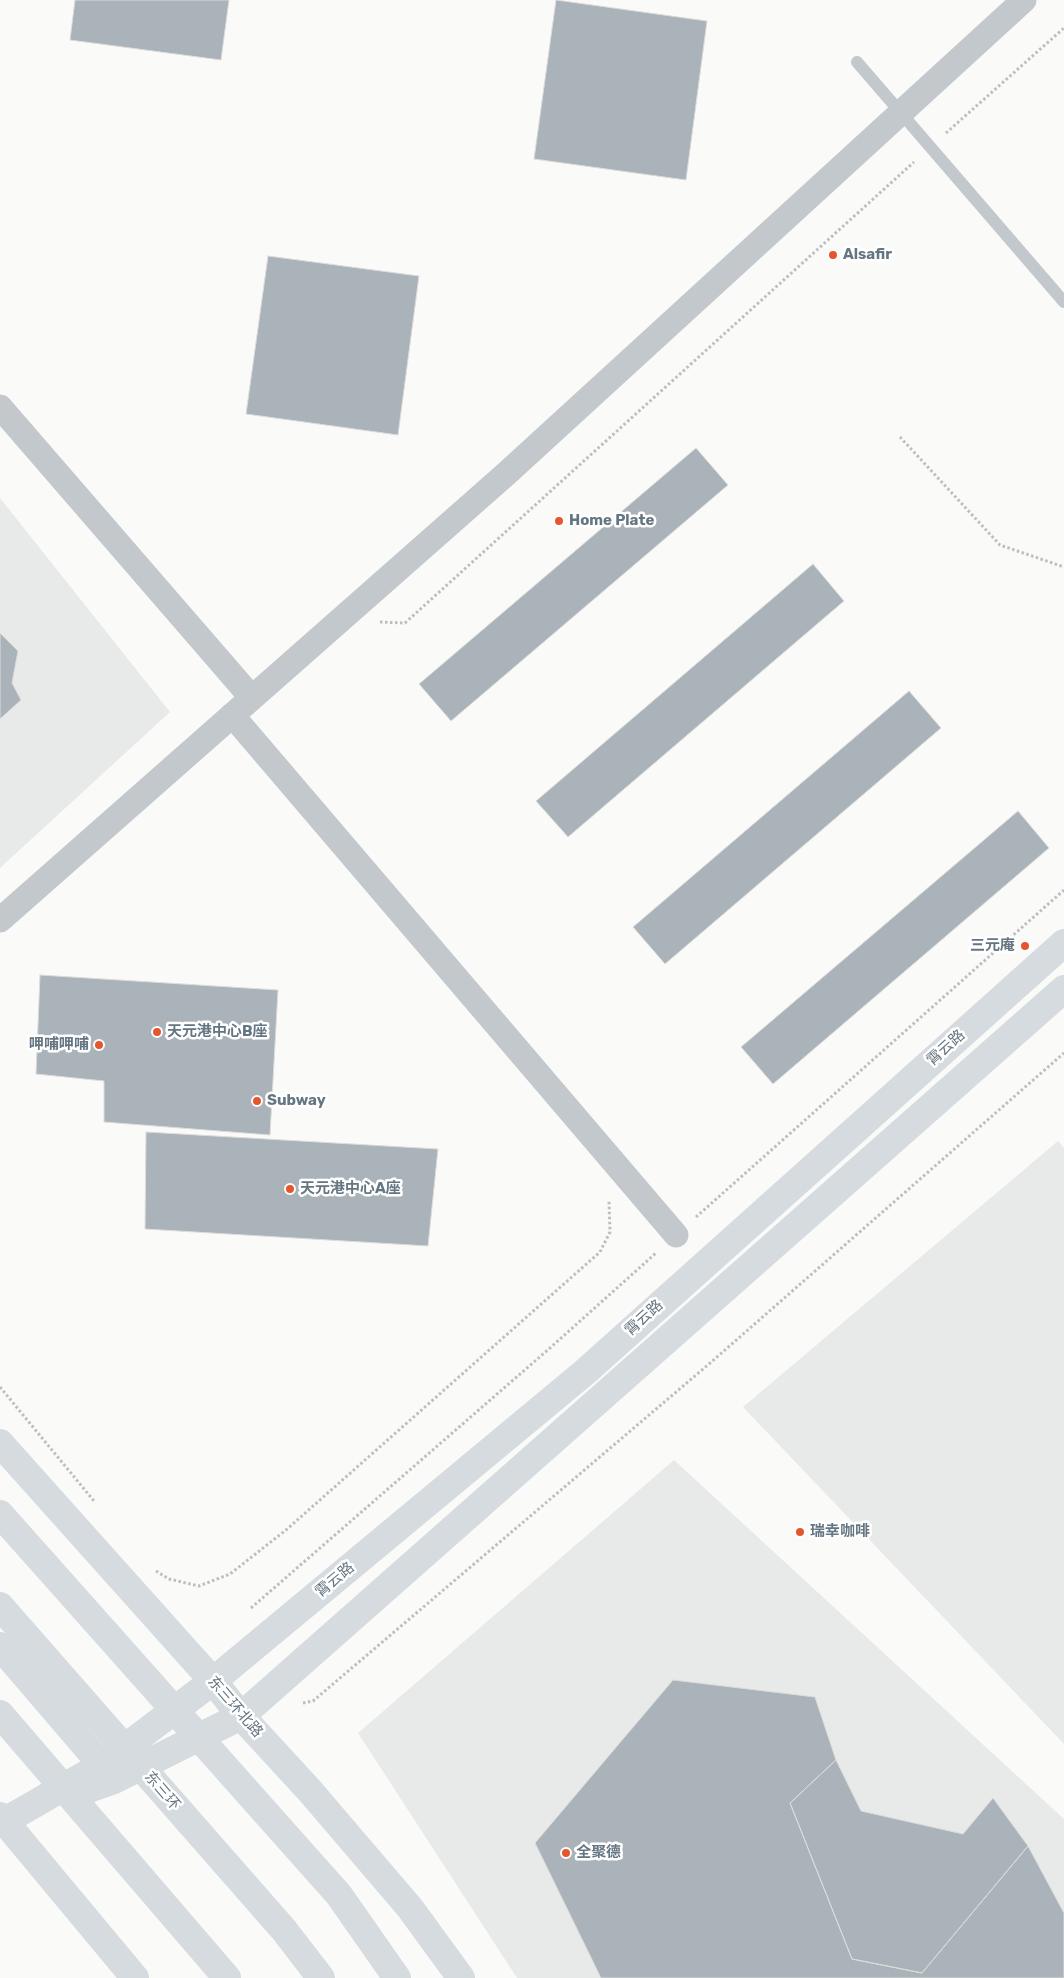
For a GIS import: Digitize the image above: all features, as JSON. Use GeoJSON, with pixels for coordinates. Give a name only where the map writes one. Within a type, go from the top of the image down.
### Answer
{"type":"FeatureCollection","features":[{"type":"Feature","properties":{"kind":"main road","name":"霄云路"},"geometry":{"type":"LineString","coordinates":[[108,1773],[213,1681],[585,1372],[1064,942]]}},
{"type":"Feature","properties":{"kind":"main road","name":"霄云路"},"geometry":{"type":"LineString","coordinates":[[108,1773],[241,1716],[1064,989]]}},
{"type":"Feature","properties":{"kind":"main road","name":"东三环北路"},"geometry":{"type":"LineString","coordinates":[[0,1443],[213,1681],[241,1716],[310,1791],[397,1894],[461,1978]]}},
{"type":"Feature","properties":{"kind":"main road"},"geometry":{"type":"LineString","coordinates":[[0,1514],[339,1895],[397,1978]]}},
{"type":"Feature","properties":{"kind":"main road","name":"东三环"},"geometry":{"type":"LineString","coordinates":[[0,1606],[284,1930],[321,1978]]}},
{"type":"Feature","properties":{"kind":"main road"},"geometry":{"type":"LineString","coordinates":[[0,1646],[108,1773],[1,1820],[135,1978]]}},
{"type":"Feature","properties":{"kind":"main road"},"geometry":{"type":"LineString","coordinates":[[0,1714],[227,1978]]}},
{"type":"Feature","properties":{"kind":"street"},"geometry":{"type":"LineString","coordinates":[[0,920],[506,474],[1024,0]]}},
{"type":"Feature","properties":{"kind":"street"},"geometry":{"type":"LineString","coordinates":[[0,407],[252,698]]}},
{"type":"Feature","properties":{"kind":"street"},"geometry":{"type":"LineString","coordinates":[[232,715],[676,1235]]}},
{"type":"Feature","properties":{"kind":"lane"},"geometry":{"type":"LineString","coordinates":[[857,62],[1064,302]]}},
{"type":"Feature","properties":{"kind":"path"},"geometry":{"type":"LineString","coordinates":[[339,621],[405,623],[1064,28]]}},
{"type":"Feature","properties":{"kind":"path"},"geometry":{"type":"LineString","coordinates":[[900,438],[1000,544],[1064,567]]}},
{"type":"Feature","properties":{"kind":"path"},"geometry":{"type":"LineString","coordinates":[[248,1611],[543,1355],[1064,890]]}},
{"type":"Feature","properties":{"kind":"path"},"geometry":{"type":"LineString","coordinates":[[294,1704],[313,1700],[328,1688],[709,1364],[1064,1053]]}},
{"type":"Feature","properties":{"kind":"path"},"geometry":{"type":"LineString","coordinates":[[155,1570],[169,1580],[199,1586],[230,1574],[286,1530],[600,1252],[610,1232],[610,1206],[608,1199]]}},
{"type":"Feature","properties":{"kind":"path"},"geometry":{"type":"LineString","coordinates":[[0,1387],[98,1506]]}},
{"type":"Feature","properties":{"kind":"shaded area"},"geometry":{"type":"Polygon","coordinates":[[[0,498],[170,712],[0,868],[0,498]]]}},
{"type":"Feature","properties":{"kind":"shaded area"},"geometry":{"type":"Polygon","coordinates":[[[1058,1141],[1064,1148],[1064,1744],[743,1407],[1058,1141]]]}},
{"type":"Feature","properties":{"kind":"shaded area"},"geometry":{"type":"Polygon","coordinates":[[[674,1460],[1064,1819],[1064,1978],[517,1978],[358,1733],[674,1460]]]}},
{"type":"Feature","properties":{"kind":"building"},"geometry":{"type":"Polygon","coordinates":[[[75,0],[229,0],[221,60],[70,40],[75,0]]]}},
{"type":"Feature","properties":{"kind":"building"},"geometry":{"type":"Polygon","coordinates":[[[556,0],[707,21],[686,180],[534,159],[556,0]]]}},
{"type":"Feature","properties":{"kind":"building"},"geometry":{"type":"Polygon","coordinates":[[[268,256],[419,276],[398,435],[246,414],[268,256]]]}},
{"type":"Feature","properties":{"kind":"building"},"geometry":{"type":"Polygon","coordinates":[[[696,448],[728,485],[451,721],[419,684],[696,448]]]}},
{"type":"Feature","properties":{"kind":"building"},"geometry":{"type":"Polygon","coordinates":[[[813,564],[844,601],[568,837],[536,801],[813,564]]]}},
{"type":"Feature","properties":{"kind":"building"},"geometry":{"type":"Polygon","coordinates":[[[0,633],[18,651],[12,683],[21,700],[0,719],[0,633]]]}},
{"type":"Feature","properties":{"kind":"building"},"geometry":{"type":"Polygon","coordinates":[[[909,691],[941,728],[665,964],[633,927],[909,691]]]}},
{"type":"Feature","properties":{"kind":"building"},"geometry":{"type":"Polygon","coordinates":[[[1018,811],[1049,848],[773,1084],[741,1047],[1018,811]]]}},
{"type":"Feature","properties":{"kind":"building","name":"天元港中心B座"},"geometry":{"type":"Polygon","coordinates":[[[40,975],[278,990],[270,1135],[104,1122],[104,1081],[36,1074],[40,975]]]}},
{"type":"Feature","properties":{"kind":"building","name":"天元港中心A座"},"geometry":{"type":"Polygon","coordinates":[[[146,1132],[438,1149],[428,1246],[145,1229],[146,1132]]]}},
{"type":"Feature","properties":{"kind":"building"},"geometry":{"type":"Polygon","coordinates":[[[673,1680],[815,1697],[836,1760],[790,1803],[852,1959],[922,1973],[1028,1846],[1064,1913],[1064,1978],[601,1978],[535,1843],[673,1680]]]}},
{"type":"Feature","properties":{"kind":"building"},"geometry":{"type":"Polygon","coordinates":[[[836,1760],[861,1811],[963,1834],[993,1798],[1028,1846],[922,1973],[852,1959],[790,1803],[836,1760]]]}},
{"type":"Feature","properties":{"kind":"place","name":"Alsafir"},"geometry":{"type":"Point","coordinates":[833,255]}},
{"type":"Feature","properties":{"kind":"place","name":"Home Plate"},"geometry":{"type":"Point","coordinates":[559,521]}},
{"type":"Feature","properties":{"kind":"place","name":"三元庵"},"geometry":{"type":"Point","coordinates":[1025,946]}},
{"type":"Feature","properties":{"kind":"place","name":"天元港中心B座"},"geometry":{"type":"Point","coordinates":[157,1032]}},
{"type":"Feature","properties":{"kind":"place","name":"呷哺呷哺"},"geometry":{"type":"Point","coordinates":[99,1045]}},
{"type":"Feature","properties":{"kind":"place","name":"Subway"},"geometry":{"type":"Point","coordinates":[257,1101]}},
{"type":"Feature","properties":{"kind":"place","name":"天元港中心A座"},"geometry":{"type":"Point","coordinates":[290,1189]}},
{"type":"Feature","properties":{"kind":"place","name":"瑞幸咖啡"},"geometry":{"type":"Point","coordinates":[800,1532]}},
{"type":"Feature","properties":{"kind":"place","name":"全聚德"},"geometry":{"type":"Point","coordinates":[566,1853]}}]}
